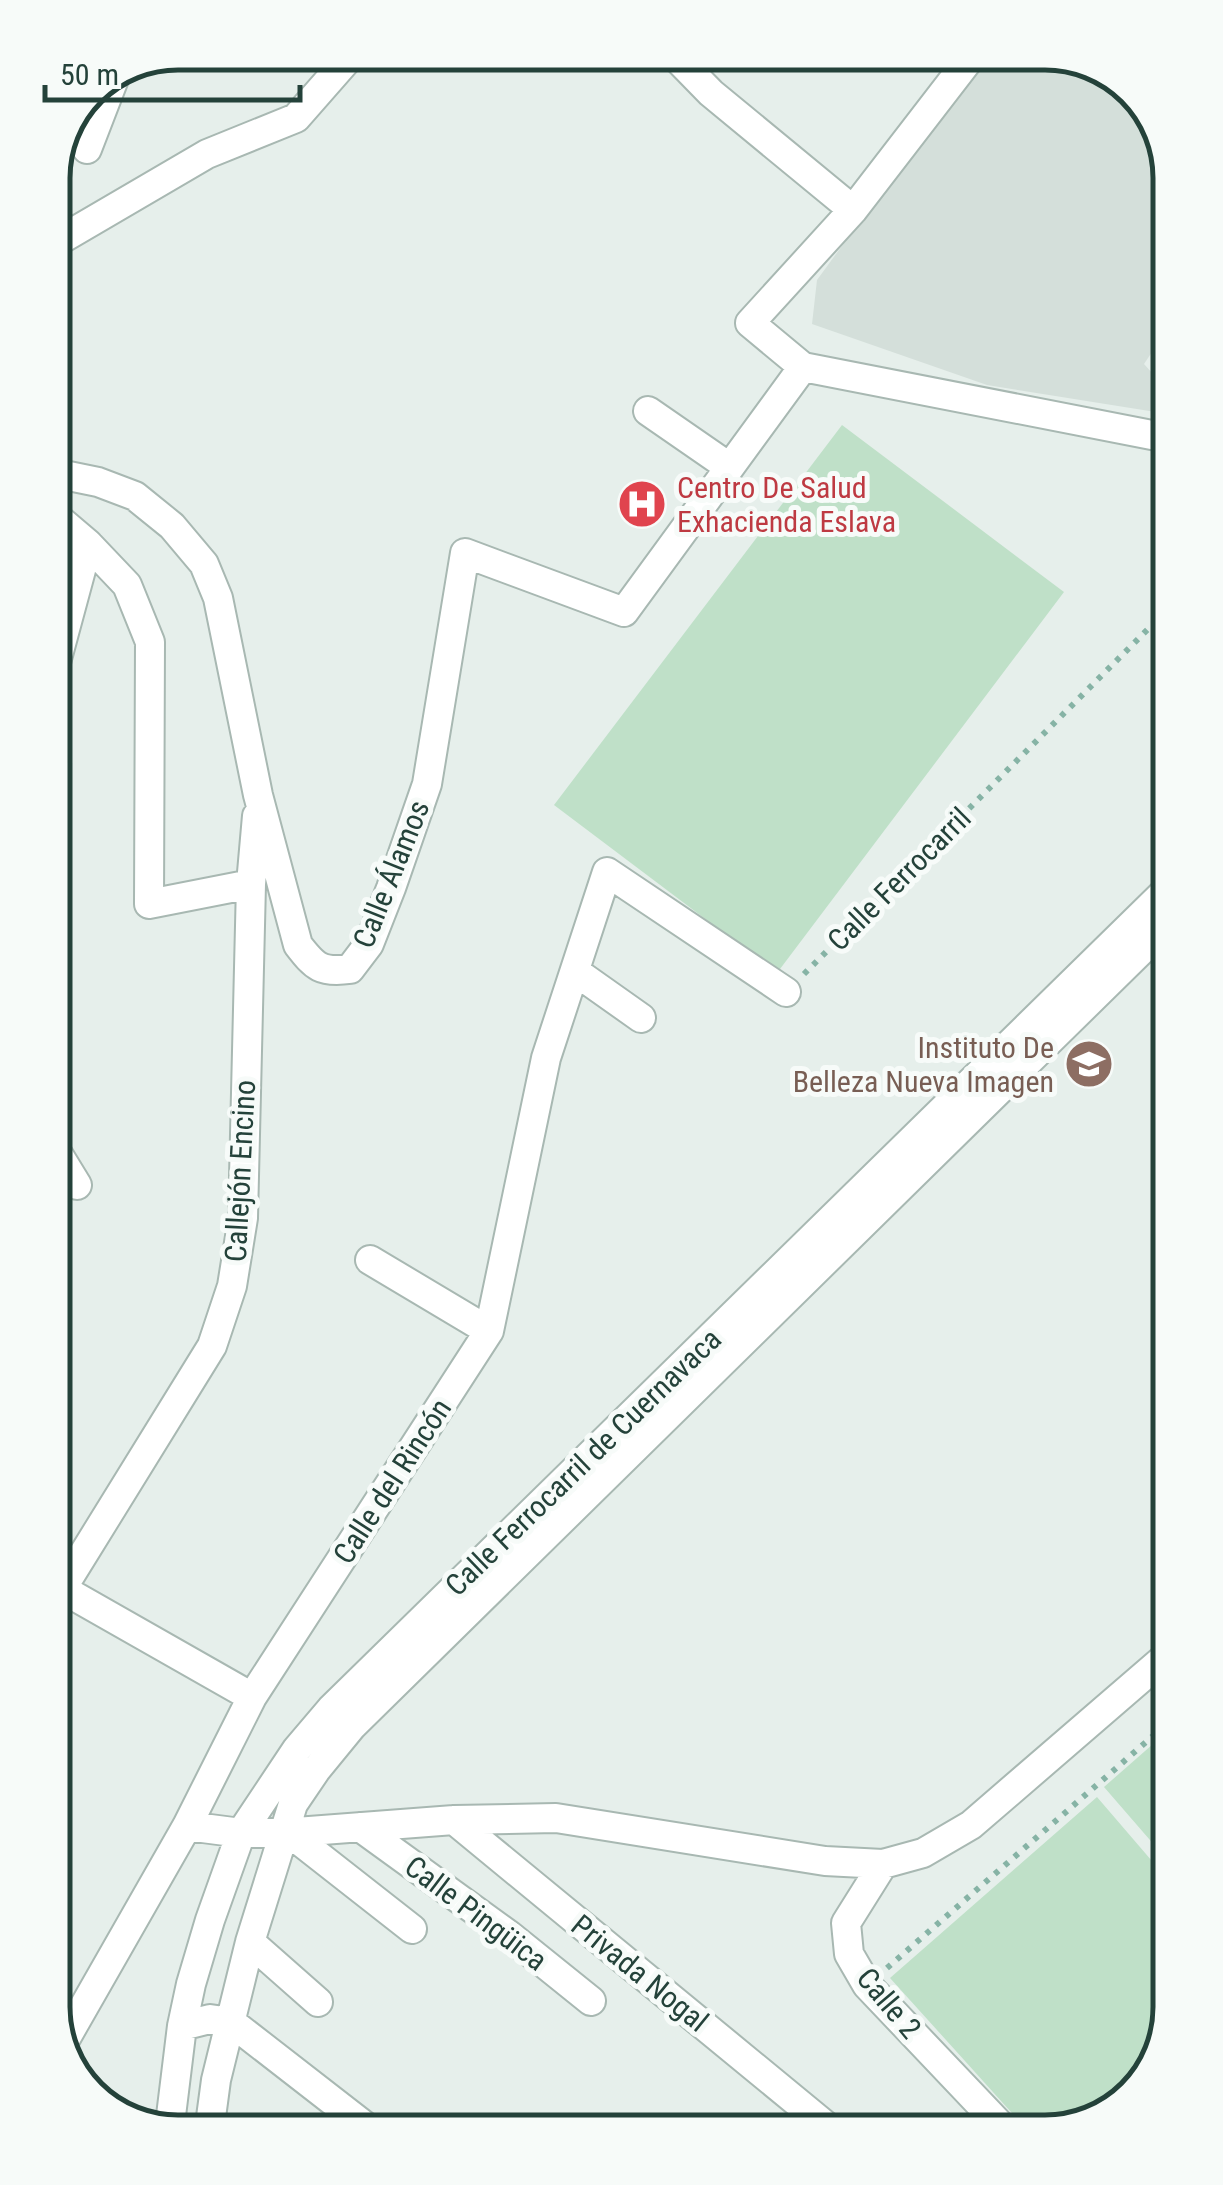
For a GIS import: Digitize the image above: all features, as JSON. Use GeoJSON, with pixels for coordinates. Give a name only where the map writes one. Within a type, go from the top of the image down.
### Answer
{"type":"FeatureCollection","features":[{"type":"Feature","properties":{"kind":"street"},"geometry":{"type":"LineString","coordinates":[[70,234],[207,154],[296,118],[337,70]]}},
{"type":"Feature","properties":{"kind":"street"},"geometry":{"type":"LineString","coordinates":[[689,70],[852,210]]}},
{"type":"Feature","properties":{"kind":"street"},"geometry":{"type":"LineString","coordinates":[[961,70],[852,210],[750,323],[803,367],[1153,435]]}},
{"type":"Feature","properties":{"kind":"street"},"geometry":{"type":"LineString","coordinates":[[88,149],[107,98]]}},
{"type":"Feature","properties":{"kind":"street"},"geometry":{"type":"LineString","coordinates":[[648,411],[730,467],[803,367]]}},
{"type":"Feature","properties":{"kind":"street","name":"Calle Álamos"},"geometry":{"type":"LineString","coordinates":[[70,476],[136,496],[172,526],[204,564],[218,598],[258,795],[298,945],[310,961],[329,972],[350,970],[369,944],[427,784],[464,552],[624,612],[730,467]]}},
{"type":"Feature","properties":{"kind":"street"},"geometry":{"type":"LineString","coordinates":[[70,529],[127,584],[150,642],[150,904],[251,884]]}},
{"type":"Feature","properties":{"kind":"street"},"geometry":{"type":"LineString","coordinates":[[70,611],[88,544]]}},
{"type":"Feature","properties":{"kind":"street","name":"Callejón Encino"},"geometry":{"type":"LineString","coordinates":[[70,1576],[212,1346],[232,1286],[243,1218],[251,884],[258,795]]}},
{"type":"Feature","properties":{"kind":"street","name":"Calle del Rincón"},"geometry":{"type":"LineString","coordinates":[[72,2028],[187,1826],[252,1697],[489,1331],[546,1058],[607,872],[786,992]]}},
{"type":"Feature","properties":{"kind":"street","name":"Calle Ferrocarril de Cuernavaca"},"geometry":{"type":"LineString","coordinates":[[171,2115],[182,2026],[206,1936],[242,1832],[297,1749],[331,1710],[1153,903]]}},
{"type":"Feature","properties":{"kind":"street","name":"Calle Ferrocarril de Cuernavaca"},"geometry":{"type":"LineString","coordinates":[[211,2115],[216,2080],[250,1942],[293,1804],[316,1770],[352,1726],[1153,939]]}},
{"type":"Feature","properties":{"kind":"street"},"geometry":{"type":"LineString","coordinates":[[576,972],[641,1018]]}},
{"type":"Feature","properties":{"kind":"street"},"geometry":{"type":"LineString","coordinates":[[70,1174],[77,1185]]}},
{"type":"Feature","properties":{"kind":"street"},"geometry":{"type":"LineString","coordinates":[[370,1260],[489,1331]]}},
{"type":"Feature","properties":{"kind":"street"},"geometry":{"type":"LineString","coordinates":[[70,1596],[252,1697]]}},
{"type":"Feature","properties":{"kind":"street"},"geometry":{"type":"LineString","coordinates":[[187,1826],[285,1832],[454,1820],[556,1818],[824,1861],[883,1864],[923,1853],[971,1825],[1153,1668]]}},
{"type":"Feature","properties":{"kind":"street","name":"Privada Nogal"},"geometry":{"type":"LineString","coordinates":[[454,1820],[813,2115]]}},
{"type":"Feature","properties":{"kind":"street","name":"Calle Pingüica"},"geometry":{"type":"LineString","coordinates":[[360,1827],[509,1934],[592,2001]]}},
{"type":"Feature","properties":{"kind":"street"},"geometry":{"type":"LineString","coordinates":[[285,1832],[412,1930]]}},
{"type":"Feature","properties":{"kind":"street","name":"Calle 2"},"geometry":{"type":"LineString","coordinates":[[883,1864],[846,1923],[849,1954],[867,1985],[990,2115]]}},
{"type":"Feature","properties":{"kind":"street"},"geometry":{"type":"LineString","coordinates":[[250,1942],[318,2002]]}},
{"type":"Feature","properties":{"kind":"street"},"geometry":{"type":"LineString","coordinates":[[182,2026],[210,2019],[231,2022],[351,2115]]}},
{"type":"Feature","properties":{"kind":"path","name":"Calle Ferrocarril"},"geometry":{"type":"LineString","coordinates":[[786,992],[1153,624]]}},
{"type":"Feature","properties":{"kind":"path"},"geometry":{"type":"LineString","coordinates":[[867,1985],[1153,1736]]}},
{"type":"Feature","properties":{"kind":"shaded area"},"geometry":{"type":"Polygon","coordinates":[[[971,70],[1052,70],[1093,81],[1126,107],[1145,137],[1151,157],[1153,350],[1144,364],[1153,374],[1153,412],[987,385],[812,324],[817,280],[971,70]]]}},
{"type":"Feature","properties":{"kind":"green space"},"geometry":{"type":"Polygon","coordinates":[[[842,425],[1064,592],[777,973],[554,805],[842,425]]]}},
{"type":"Feature","properties":{"kind":"green space"},"geometry":{"type":"Polygon","coordinates":[[[1153,1744],[1153,1844],[1104,1787],[1153,1744]]]}},
{"type":"Feature","properties":{"kind":"green space"},"geometry":{"type":"Polygon","coordinates":[[[1097,1797],[1153,1862],[1151,2028],[1142,2055],[1126,2078],[1086,2107],[1066,2113],[1014,2115],[890,1978],[1097,1797]]]}},
{"type":"Feature","properties":{"kind":"place","name":"Centro De Salud Exhacienda Eslava"},"geometry":{"type":"Point","coordinates":[642,504]}},
{"type":"Feature","properties":{"kind":"place","name":"Instituto De Belleza Nueva Imagen"},"geometry":{"type":"Point","coordinates":[1089,1064]}}]}
